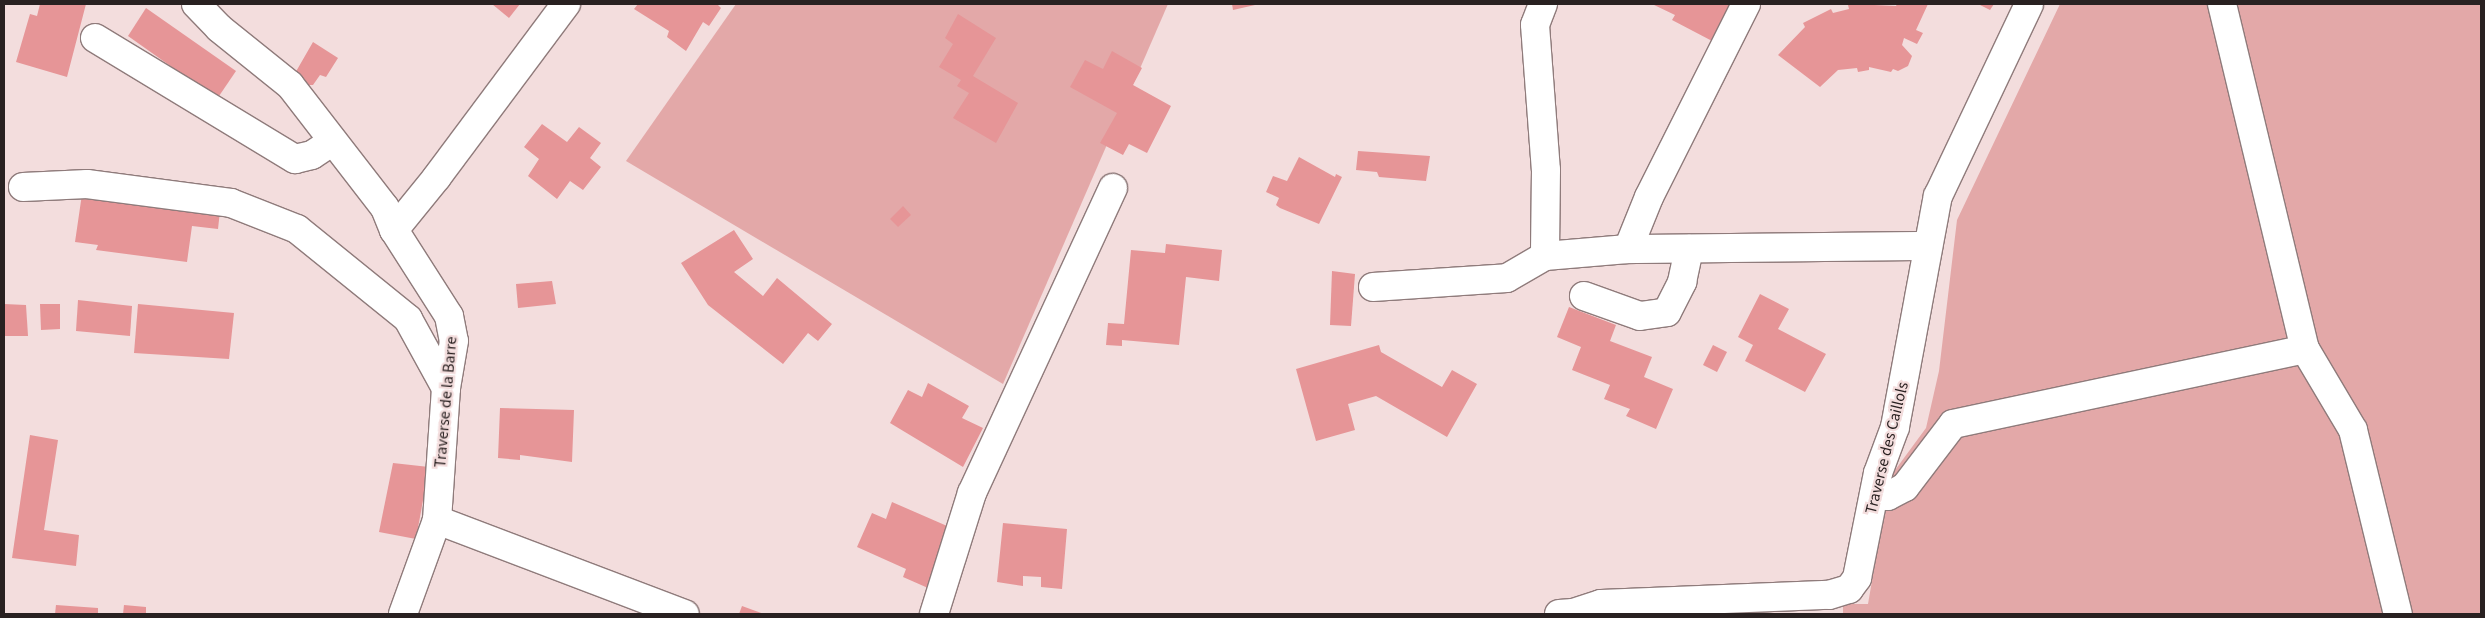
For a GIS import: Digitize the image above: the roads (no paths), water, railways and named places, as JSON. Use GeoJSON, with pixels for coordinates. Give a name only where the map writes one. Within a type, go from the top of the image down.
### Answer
{"type":"FeatureCollection","features":[{"type":"Feature","properties":{"kind":"street","name":"Traverse de la Barre"},"geometry":{"type":"LineString","coordinates":[[196,4],[219,28],[290,85],[385,208],[394,230],[449,316],[454,341],[446,388],[437,520],[403,614]]}},
{"type":"Feature","properties":{"kind":"street"},"geometry":{"type":"LineString","coordinates":[[394,230],[437,178],[566,4]]}},
{"type":"Feature","properties":{"kind":"street"},"geometry":{"type":"LineString","coordinates":[[1543,4],[1535,26],[1546,170],[1545,256]]}},
{"type":"Feature","properties":{"kind":"street"},"geometry":{"type":"LineString","coordinates":[[1628,250],[1649,197],[1746,4]]}},
{"type":"Feature","properties":{"kind":"street","name":"Traverse des Caillols"},"geometry":{"type":"LineString","coordinates":[[1559,614],[1573,614],[1600,604],[1828,605],[1849,589],[1858,578],[1878,473],[1895,427],[1927,246],[1938,196],[2029,4]]}},
{"type":"Feature","properties":{"kind":"street"},"geometry":{"type":"LineString","coordinates":[[2222,4],[2305,349],[2354,430],[2398,614]]}},
{"type":"Feature","properties":{"kind":"street"},"geometry":{"type":"LineString","coordinates":[[94,38],[295,159],[312,155],[334,141]]}},
{"type":"Feature","properties":{"kind":"street"},"geometry":{"type":"LineString","coordinates":[[23,187],[86,184],[231,203],[297,229],[408,319],[446,388]]}},
{"type":"Feature","properties":{"kind":"street"},"geometry":{"type":"LineString","coordinates":[[934,614],[972,493],[1113,188]]}},
{"type":"Feature","properties":{"kind":"street"},"geometry":{"type":"LineString","coordinates":[[1373,287],[1507,278],[1545,256],[1628,250],[1927,246]]}},
{"type":"Feature","properties":{"kind":"street"},"geometry":{"type":"LineString","coordinates":[[1584,296],[1640,316],[1667,312],[1682,282],[1689,249]]}},
{"type":"Feature","properties":{"kind":"street"},"geometry":{"type":"LineString","coordinates":[[1874,495],[1888,496],[1905,487],[1953,424],[2305,349]]}},
{"type":"Feature","properties":{"kind":"street"},"geometry":{"type":"LineString","coordinates":[[437,520],[685,614]]}}]}
